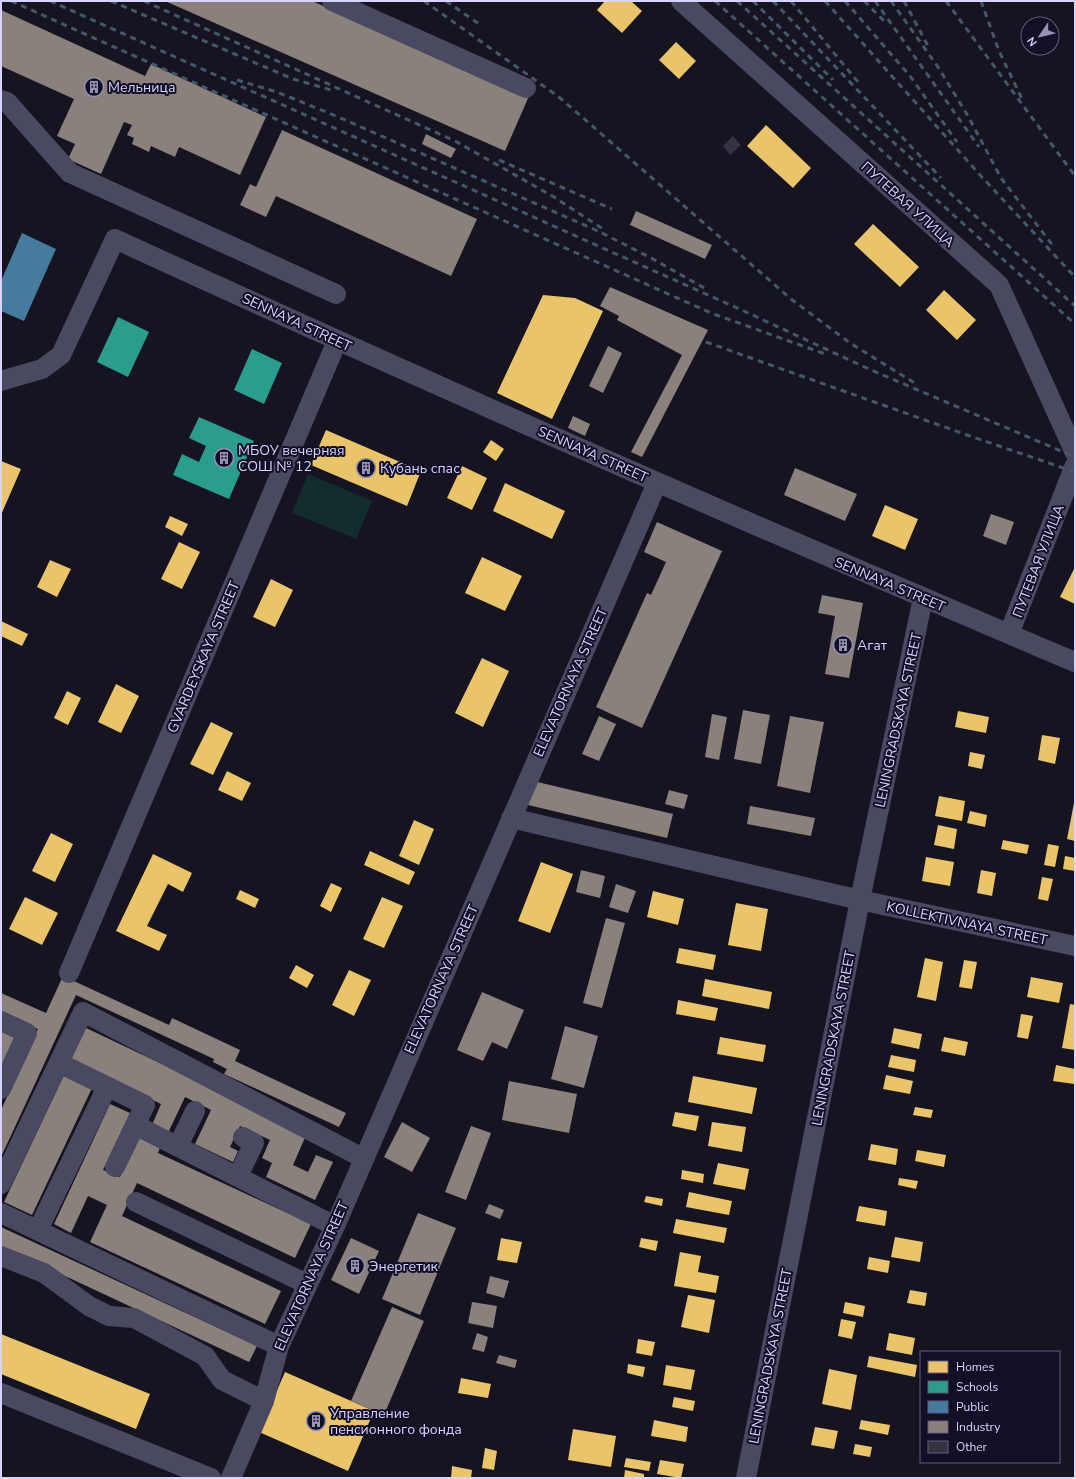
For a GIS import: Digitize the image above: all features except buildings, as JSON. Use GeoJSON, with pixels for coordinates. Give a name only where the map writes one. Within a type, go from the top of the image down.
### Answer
{"type":"FeatureCollection","features":[{"type":"Feature","properties":{"kind":"street"},"geometry":{"type":"LineString","coordinates":[[332,1],[526,88]]}},
{"type":"Feature","properties":{"kind":"street","name":"ПУТЕВАЯ УЛИЦА"},"geometry":{"type":"LineString","coordinates":[[681,1],[998,286],[1075,453]]}},
{"type":"Feature","properties":{"kind":"street"},"geometry":{"type":"LineString","coordinates":[[1,100],[6,102],[70,173],[336,294]]}},
{"type":"Feature","properties":{"kind":"street","name":"SENNAYA STREET"},"geometry":{"type":"LineString","coordinates":[[1,381],[42,368],[61,356],[115,239],[336,341],[923,598],[1075,662]]}},
{"type":"Feature","properties":{"kind":"street","name":"GVARDEYSKAYA STREET"},"geometry":{"type":"LineString","coordinates":[[69,973],[336,341]]}},
{"type":"Feature","properties":{"kind":"street","name":"ПУТЕВАЯ УЛИЦА"},"geometry":{"type":"LineString","coordinates":[[1009,634],[1075,465]]}},
{"type":"Feature","properties":{"kind":"street","name":"ELEVATORNAYA STREET"},"geometry":{"type":"LineString","coordinates":[[231,1478],[264,1401],[279,1346],[335,1226],[363,1158],[657,482]]}},
{"type":"Feature","properties":{"kind":"street","name":"LENINGRADSKAYA STREET"},"geometry":{"type":"LineString","coordinates":[[746,1478],[860,900],[923,598]]}},
{"type":"Feature","properties":{"kind":"street","name":"KOLLEKTIVNAYA STREET"},"geometry":{"type":"LineString","coordinates":[[511,818],[860,900],[1075,946]]}},
{"type":"Feature","properties":{"kind":"street"},"geometry":{"type":"LineString","coordinates":[[1,1184],[83,1012],[363,1158]]}},
{"type":"Feature","properties":{"kind":"street"},"geometry":{"type":"LineString","coordinates":[[1,1021],[27,1033],[1,1089]]}},
{"type":"Feature","properties":{"kind":"street"},"geometry":{"type":"LineString","coordinates":[[59,1064],[145,1105],[115,1167]]}},
{"type":"Feature","properties":{"kind":"street"},"geometry":{"type":"LineString","coordinates":[[38,1230],[108,1087]]}},
{"type":"Feature","properties":{"kind":"street"},"geometry":{"type":"LineString","coordinates":[[178,1146],[195,1111]]}},
{"type":"Feature","properties":{"kind":"street"},"geometry":{"type":"LineString","coordinates":[[135,1125],[335,1226]]}},
{"type":"Feature","properties":{"kind":"street"},"geometry":{"type":"LineString","coordinates":[[238,1176],[254,1144],[243,1137]]}},
{"type":"Feature","properties":{"kind":"street"},"geometry":{"type":"LineString","coordinates":[[136,1202],[307,1284]]}},
{"type":"Feature","properties":{"kind":"street"},"geometry":{"type":"LineString","coordinates":[[1,1212],[279,1346]]}},
{"type":"Feature","properties":{"kind":"street"},"geometry":{"type":"LineString","coordinates":[[1,1256],[44,1273],[88,1306],[110,1316],[134,1318],[198,1352],[205,1356],[222,1380],[264,1401]]}},
{"type":"Feature","properties":{"kind":"street"},"geometry":{"type":"LineString","coordinates":[[1,1393],[202,1476]]}},
{"type":"Feature","properties":{"kind":"green space"},"geometry":{"type":"Polygon","coordinates":[[[308,474],[372,501],[356,539],[292,513],[308,474]]]}},
{"type":"Feature","properties":{"kind":"railway"},"geometry":{"type":"LineString","coordinates":[[11,1],[711,313],[825,354]]}},
{"type":"Feature","properties":{"kind":"railway"},"geometry":{"type":"LineString","coordinates":[[50,1],[746,312],[871,370],[1075,457]]}},
{"type":"Feature","properties":{"kind":"railway"},"geometry":{"type":"LineString","coordinates":[[111,1],[293,79],[331,90]]}},
{"type":"Feature","properties":{"kind":"railway"},"geometry":{"type":"LineString","coordinates":[[144,1],[455,141],[554,197],[603,229]]}},
{"type":"Feature","properties":{"kind":"railway"},"geometry":{"type":"LineString","coordinates":[[424,1],[559,97],[791,299],[850,343],[918,385]]}},
{"type":"Feature","properties":{"kind":"railway"},"geometry":{"type":"LineString","coordinates":[[446,1],[482,26]]}},
{"type":"Feature","properties":{"kind":"railway"},"geometry":{"type":"LineString","coordinates":[[715,1],[1075,324]]}},
{"type":"Feature","properties":{"kind":"railway"},"geometry":{"type":"LineString","coordinates":[[737,1],[1075,306]]}},
{"type":"Feature","properties":{"kind":"railway"},"geometry":{"type":"LineString","coordinates":[[753,1],[833,80]]}},
{"type":"Feature","properties":{"kind":"railway"},"geometry":{"type":"LineString","coordinates":[[773,1],[941,178]]}},
{"type":"Feature","properties":{"kind":"railway"},"geometry":{"type":"LineString","coordinates":[[791,1],[858,82]]}},
{"type":"Feature","properties":{"kind":"railway"},"geometry":{"type":"LineString","coordinates":[[825,1],[980,175],[1075,277]]}},
{"type":"Feature","properties":{"kind":"railway"},"geometry":{"type":"LineString","coordinates":[[845,1],[910,76],[957,142]]}},
{"type":"Feature","properties":{"kind":"railway"},"geometry":{"type":"LineString","coordinates":[[864,1],[885,22]]}},
{"type":"Feature","properties":{"kind":"railway"},"geometry":{"type":"LineString","coordinates":[[875,1],[979,147]]}},
{"type":"Feature","properties":{"kind":"railway"},"geometry":{"type":"LineString","coordinates":[[891,1],[938,67],[968,116],[1001,178],[1054,247]]}},
{"type":"Feature","properties":{"kind":"railway"},"geometry":{"type":"LineString","coordinates":[[904,1],[928,46]]}},
{"type":"Feature","properties":{"kind":"railway"},"geometry":{"type":"LineString","coordinates":[[946,1],[1075,176]]}},
{"type":"Feature","properties":{"kind":"railway"},"geometry":{"type":"LineString","coordinates":[[981,1],[999,51],[1022,99]]}},
{"type":"Feature","properties":{"kind":"railway"},"geometry":{"type":"LineString","coordinates":[[237,80],[277,92],[336,116],[598,231],[653,259],[706,289]]}},
{"type":"Feature","properties":{"kind":"railway"},"geometry":{"type":"LineString","coordinates":[[499,160],[612,209]]}},
{"type":"Feature","properties":{"kind":"railway"},"geometry":{"type":"LineString","coordinates":[[706,342],[1075,472]]}},
{"type":"Feature","properties":{"kind":"place","name":"Мельница"},"geometry":{"type":"Point","coordinates":[94,87]}},
{"type":"Feature","properties":{"kind":"place","name":"МБОУ вечерняя СОШ № 12"},"geometry":{"type":"Point","coordinates":[224,458]}},
{"type":"Feature","properties":{"kind":"place","name":"Кубань спас"},"geometry":{"type":"Point","coordinates":[366,468]}},
{"type":"Feature","properties":{"kind":"place","name":"Агат"},"geometry":{"type":"Point","coordinates":[843,645]}},
{"type":"Feature","properties":{"kind":"place","name":"Энергетик"},"geometry":{"type":"Point","coordinates":[355,1266]}},
{"type":"Feature","properties":{"kind":"place","name":"Управление пенсионного фонда"},"geometry":{"type":"Point","coordinates":[316,1421]}}]}
